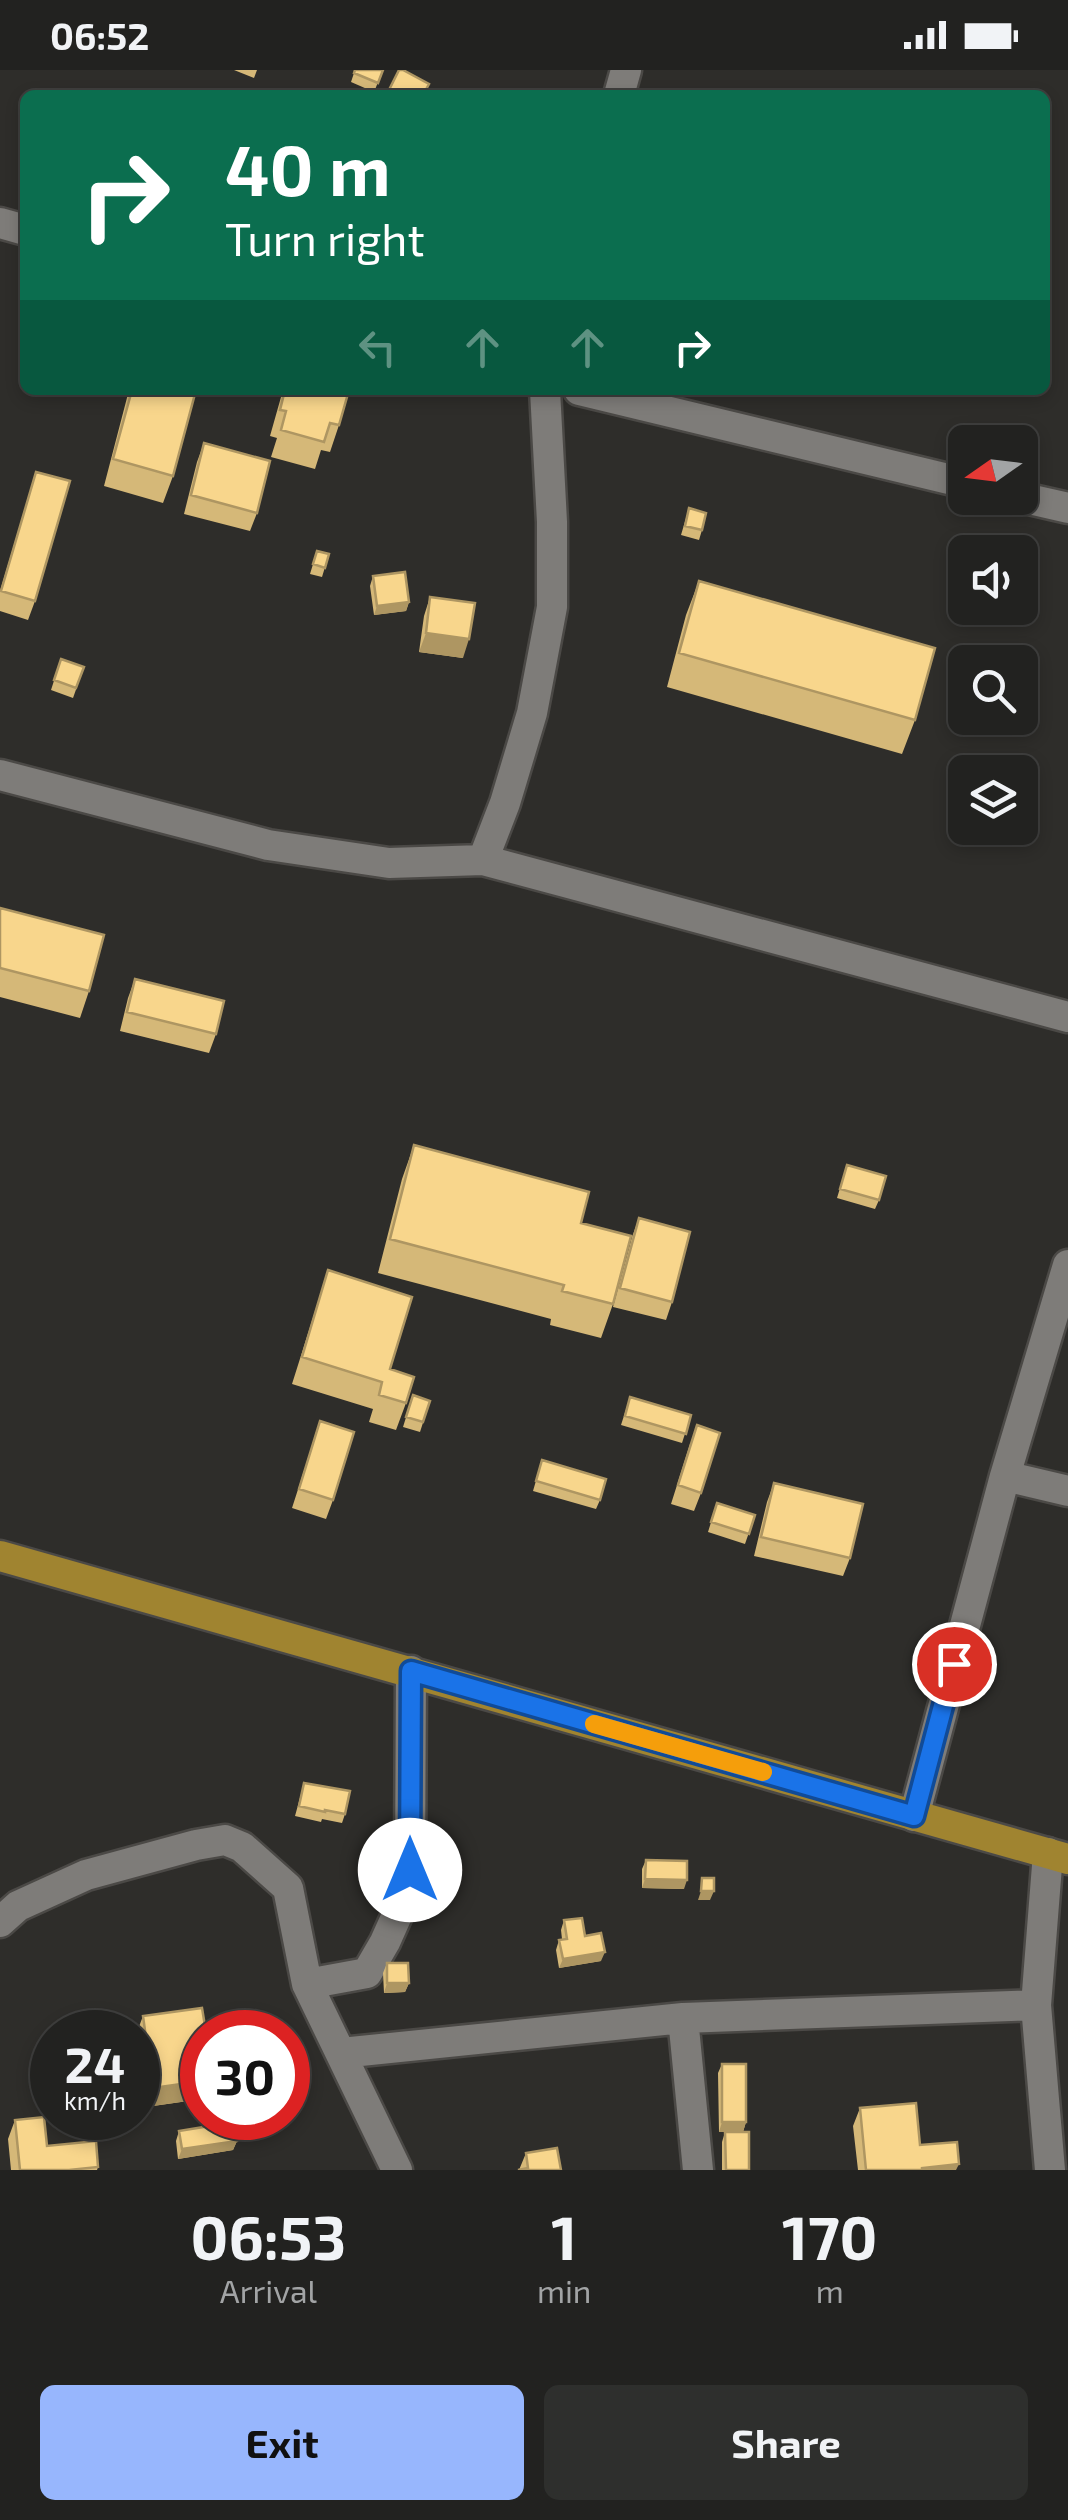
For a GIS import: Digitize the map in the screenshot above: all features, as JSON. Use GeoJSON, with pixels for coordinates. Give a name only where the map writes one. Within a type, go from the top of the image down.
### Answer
{"type":"FeatureCollection","features":[{"type":"Feature","properties":{"kind":"main road"},"geometry":{"type":"LineString","coordinates":[[0,1556],[1058,1856]]}},
{"type":"Feature","properties":{"kind":"street"},"geometry":{"type":"LineString","coordinates":[[483,860],[506,803],[532,713],[552,607],[552,522],[544,395]]}},
{"type":"Feature","properties":{"kind":"street"},"geometry":{"type":"LineString","coordinates":[[600,395],[948,480]]}},
{"type":"Feature","properties":{"kind":"street"},"geometry":{"type":"LineString","coordinates":[[1038,501],[1068,508]]}},
{"type":"Feature","properties":{"kind":"street"},"geometry":{"type":"LineString","coordinates":[[0,775],[268,845],[388,863],[483,860],[1068,1018]]}},
{"type":"Feature","properties":{"kind":"street"},"geometry":{"type":"LineString","coordinates":[[914,1816],[1005,1476],[1068,1266]]}},
{"type":"Feature","properties":{"kind":"street"},"geometry":{"type":"LineString","coordinates":[[1005,1476],[1068,1491]]}},
{"type":"Feature","properties":{"kind":"street"},"geometry":{"type":"LineString","coordinates":[[307,1984],[367,1972],[402,1904],[410,1870],[411,1671]]}},
{"type":"Feature","properties":{"kind":"street"},"geometry":{"type":"LineString","coordinates":[[0,1922],[18,1906],[86,1876],[196,1844],[225,1840],[242,1847],[288,1888],[307,1984],[397,2170]]}},
{"type":"Feature","properties":{"kind":"street"},"geometry":{"type":"LineString","coordinates":[[1050,2170],[1036,2005],[1058,1856]]}},
{"type":"Feature","properties":{"kind":"street"},"geometry":{"type":"LineString","coordinates":[[341,2053],[683,2018],[1036,2005]]}},
{"type":"Feature","properties":{"kind":"street"},"geometry":{"type":"LineString","coordinates":[[683,2018],[698,2170]]}},
{"type":"Feature","properties":{"kind":"building"},"geometry":{"type":"Polygon","coordinates":[[[383,70],[378,83],[354,73],[383,70]]]}},
{"type":"Feature","properties":{"kind":"building"},"geometry":{"type":"Polygon","coordinates":[[[399,70],[429,84],[426,90],[390,88],[399,70]]]}},
{"type":"Feature","properties":{"kind":"building"},"geometry":{"type":"Polygon","coordinates":[[[131,395],[195,395],[173,476],[113,459],[131,395]]]}},
{"type":"Feature","properties":{"kind":"building"},"geometry":{"type":"Polygon","coordinates":[[[284,395],[348,395],[339,425],[330,423],[324,442],[281,430],[286,411],[280,410],[284,395]]]}},
{"type":"Feature","properties":{"kind":"building"},"geometry":{"type":"Polygon","coordinates":[[[204,443],[270,461],[257,513],[191,495],[204,443]]]}},
{"type":"Feature","properties":{"kind":"building"},"geometry":{"type":"Polygon","coordinates":[[[36,472],[70,481],[35,601],[1,591],[36,472]]]}},
{"type":"Feature","properties":{"kind":"building"},"geometry":{"type":"Polygon","coordinates":[[[689,508],[706,513],[702,530],[685,526],[689,508]]]}},
{"type":"Feature","properties":{"kind":"building"},"geometry":{"type":"Polygon","coordinates":[[[317,551],[329,554],[325,568],[313,564],[317,551]]]}},
{"type":"Feature","properties":{"kind":"building"},"geometry":{"type":"Polygon","coordinates":[[[405,572],[409,602],[377,606],[373,576],[405,572]]]}},
{"type":"Feature","properties":{"kind":"building"},"geometry":{"type":"Polygon","coordinates":[[[699,581],[935,648],[915,720],[679,653],[699,581]]]}},
{"type":"Feature","properties":{"kind":"building"},"geometry":{"type":"Polygon","coordinates":[[[430,597],[475,603],[469,639],[426,633],[430,597]]]}},
{"type":"Feature","properties":{"kind":"building"},"geometry":{"type":"Polygon","coordinates":[[[61,659],[84,667],[76,688],[54,680],[61,659]]]}},
{"type":"Feature","properties":{"kind":"building"},"geometry":{"type":"Polygon","coordinates":[[[0,908],[104,935],[89,991],[0,968],[0,908]]]}},
{"type":"Feature","properties":{"kind":"building"},"geometry":{"type":"Polygon","coordinates":[[[135,979],[224,1001],[216,1034],[127,1012],[135,979]]]}},
{"type":"Feature","properties":{"kind":"building"},"geometry":{"type":"Polygon","coordinates":[[[414,1145],[589,1192],[581,1223],[631,1236],[613,1304],[562,1291],[564,1285],[390,1239],[414,1145]]]}},
{"type":"Feature","properties":{"kind":"building"},"geometry":{"type":"Polygon","coordinates":[[[847,1165],[886,1176],[879,1200],[840,1189],[847,1165]]]}},
{"type":"Feature","properties":{"kind":"building"},"geometry":{"type":"Polygon","coordinates":[[[639,1218],[690,1232],[672,1302],[620,1288],[639,1218]]]}},
{"type":"Feature","properties":{"kind":"building"},"geometry":{"type":"Polygon","coordinates":[[[328,1270],[412,1297],[390,1369],[414,1377],[406,1403],[379,1395],[382,1382],[302,1357],[328,1270]]]}},
{"type":"Feature","properties":{"kind":"building"},"geometry":{"type":"Polygon","coordinates":[[[413,1395],[430,1401],[423,1422],[406,1417],[413,1395]]]}},
{"type":"Feature","properties":{"kind":"building"},"geometry":{"type":"Polygon","coordinates":[[[630,1397],[691,1415],[686,1434],[625,1416],[630,1397]]]}},
{"type":"Feature","properties":{"kind":"building"},"geometry":{"type":"Polygon","coordinates":[[[320,1421],[354,1432],[333,1500],[299,1489],[320,1421]]]}},
{"type":"Feature","properties":{"kind":"building"},"geometry":{"type":"Polygon","coordinates":[[[697,1425],[720,1433],[701,1493],[678,1485],[697,1425]]]}},
{"type":"Feature","properties":{"kind":"building"},"geometry":{"type":"Polygon","coordinates":[[[542,1460],[606,1479],[600,1500],[536,1481],[542,1460]]]}},
{"type":"Feature","properties":{"kind":"building"},"geometry":{"type":"Polygon","coordinates":[[[774,1483],[863,1504],[850,1558],[761,1537],[774,1483]]]}},
{"type":"Feature","properties":{"kind":"building"},"geometry":{"type":"Polygon","coordinates":[[[717,1503],[755,1515],[749,1534],[711,1522],[717,1503]]]}},
{"type":"Feature","properties":{"kind":"building"},"geometry":{"type":"Polygon","coordinates":[[[304,1783],[350,1791],[345,1814],[299,1806],[304,1783]]]}},
{"type":"Feature","properties":{"kind":"building"},"geometry":{"type":"Polygon","coordinates":[[[646,1860],[687,1861],[687,1880],[645,1879],[646,1860]]]}},
{"type":"Feature","properties":{"kind":"building"},"geometry":{"type":"Polygon","coordinates":[[[702,1878],[714,1878],[714,1891],[701,1891],[702,1878]]]}},
{"type":"Feature","properties":{"kind":"building"},"geometry":{"type":"Polygon","coordinates":[[[582,1918],[585,1936],[601,1933],[605,1952],[563,1959],[559,1940],[567,1939],[564,1920],[582,1918]]]}},
{"type":"Feature","properties":{"kind":"building"},"geometry":{"type":"Polygon","coordinates":[[[387,1963],[408,1963],[409,1983],[387,1983],[387,1963]]]}},
{"type":"Feature","properties":{"kind":"building"},"geometry":{"type":"Polygon","coordinates":[[[180,2011],[180,2084],[160,2087],[160,2014],[180,2011]]]}},
{"type":"Feature","properties":{"kind":"building"},"geometry":{"type":"Polygon","coordinates":[[[722,2064],[746,2064],[746,2122],[722,2122],[722,2064]]]}},
{"type":"Feature","properties":{"kind":"building"},"geometry":{"type":"Polygon","coordinates":[[[916,2103],[920,2145],[957,2142],[959,2164],[922,2170],[866,2170],[860,2108],[916,2103]]]}},
{"type":"Feature","properties":{"kind":"building"},"geometry":{"type":"Polygon","coordinates":[[[30,2118],[30,2140],[46,2140],[47,2146],[96,2141],[98,2167],[20,2170],[15,2120],[30,2118]]]}},
{"type":"Feature","properties":{"kind":"building"},"geometry":{"type":"Polygon","coordinates":[[[725,2132],[749,2132],[749,2170],[726,2170],[725,2132]]]}},
{"type":"Feature","properties":{"kind":"building"},"geometry":{"type":"Polygon","coordinates":[[[180,2140],[237,2141],[182,2149],[180,2140]]]}},
{"type":"Feature","properties":{"kind":"building"},"geometry":{"type":"Polygon","coordinates":[[[557,2148],[561,2170],[518,2170],[528,2168],[526,2153],[557,2148]]]}},
{"type":"Feature","properties":{"kind":"slow traffic"},"geometry":{"type":"LineString","coordinates":[[594,1724],[763,1772]]}},
{"type":"Feature","properties":{"kind":"route"},"geometry":{"type":"LineString","coordinates":[[410,1870],[411,1671],[914,1816],[954,1664]]}}]}
